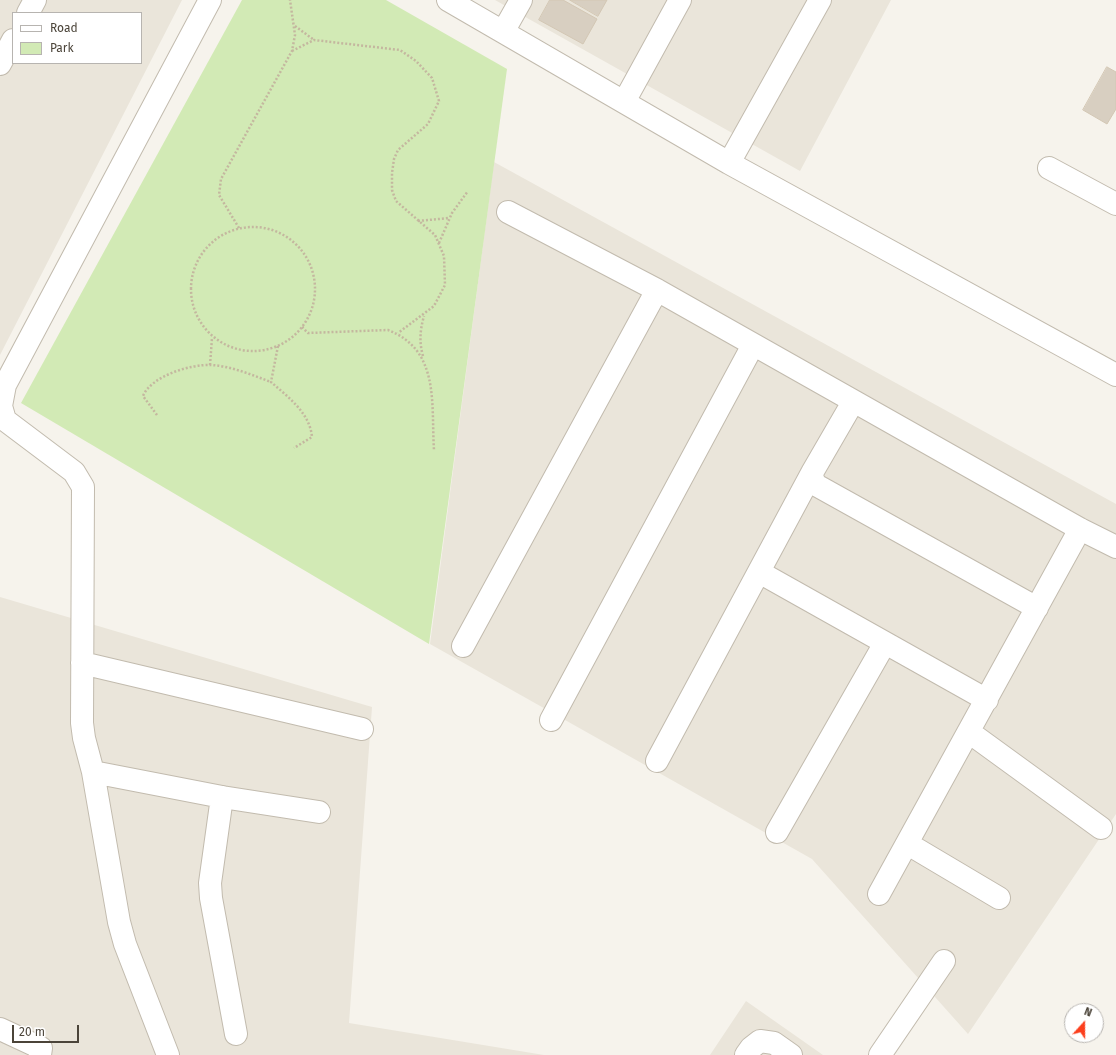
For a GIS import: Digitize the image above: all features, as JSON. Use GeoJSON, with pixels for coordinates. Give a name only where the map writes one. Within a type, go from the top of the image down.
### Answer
{"type":"FeatureCollection","features":[{"type":"Feature","properties":{"kind":"street"},"geometry":{"type":"LineString","coordinates":[[29,12],[35,0]]}},
{"type":"Feature","properties":{"kind":"street"},"geometry":{"type":"LineString","coordinates":[[168,1055],[125,944],[119,922],[93,772],[84,738],[82,723],[83,487],[74,472],[5,420],[1,406],[5,385],[210,0]]}},
{"type":"Feature","properties":{"kind":"street"},"geometry":{"type":"LineString","coordinates":[[448,0],[729,163],[1116,375]]}},
{"type":"Feature","properties":{"kind":"street"},"geometry":{"type":"LineString","coordinates":[[503,32],[521,0]]}},
{"type":"Feature","properties":{"kind":"street"},"geometry":{"type":"LineString","coordinates":[[624,102],[680,0]]}},
{"type":"Feature","properties":{"kind":"street"},"geometry":{"type":"LineString","coordinates":[[729,163],[820,0]]}},
{"type":"Feature","properties":{"kind":"street"},"geometry":{"type":"LineString","coordinates":[[0,64],[12,42]]}},
{"type":"Feature","properties":{"kind":"street"},"geometry":{"type":"LineString","coordinates":[[1049,168],[1116,204]]}},
{"type":"Feature","properties":{"kind":"street"},"geometry":{"type":"LineString","coordinates":[[508,212],[658,290],[853,402],[1116,548]]}},
{"type":"Feature","properties":{"kind":"street"},"geometry":{"type":"LineString","coordinates":[[463,646],[658,290]]}},
{"type":"Feature","properties":{"kind":"street"},"geometry":{"type":"LineString","coordinates":[[550,720],[753,345]]}},
{"type":"Feature","properties":{"kind":"street"},"geometry":{"type":"LineString","coordinates":[[657,761],[813,471],[853,402]]}},
{"type":"Feature","properties":{"kind":"street"},"geometry":{"type":"LineString","coordinates":[[813,471],[812,478],[816,485],[1037,608]]}},
{"type":"Feature","properties":{"kind":"street"},"geometry":{"type":"LineString","coordinates":[[879,894],[908,844],[1080,529]]}},
{"type":"Feature","properties":{"kind":"street"},"geometry":{"type":"LineString","coordinates":[[759,572],[987,700]]}},
{"type":"Feature","properties":{"kind":"street"},"geometry":{"type":"LineString","coordinates":[[777,832],[885,643]]}},
{"type":"Feature","properties":{"kind":"street"},"geometry":{"type":"LineString","coordinates":[[82,663],[362,729]]}},
{"type":"Feature","properties":{"kind":"street"},"geometry":{"type":"LineString","coordinates":[[969,732],[1101,828]]}},
{"type":"Feature","properties":{"kind":"street"},"geometry":{"type":"LineString","coordinates":[[93,772],[222,797],[319,812]]}},
{"type":"Feature","properties":{"kind":"street"},"geometry":{"type":"LineString","coordinates":[[222,797],[210,883],[210,898],[236,1034]]}},
{"type":"Feature","properties":{"kind":"street"},"geometry":{"type":"LineString","coordinates":[[908,844],[999,898]]}},
{"type":"Feature","properties":{"kind":"street"},"geometry":{"type":"LineString","coordinates":[[880,1055],[944,961]]}},
{"type":"Feature","properties":{"kind":"street"},"geometry":{"type":"LineString","coordinates":[[0,1029],[41,1048],[40,1055]]}},
{"type":"Feature","properties":{"kind":"street"},"geometry":{"type":"LineString","coordinates":[[746,1055],[751,1048],[760,1041],[774,1043],[791,1055]]}},
{"type":"Feature","properties":{"kind":"path"},"geometry":{"type":"LineString","coordinates":[[239,228],[219,195],[221,179],[292,51],[295,35],[290,0]]}},
{"type":"Feature","properties":{"kind":"path"},"geometry":{"type":"LineString","coordinates":[[294,26],[314,40],[400,50],[416,61],[432,78],[440,102],[428,124],[398,150],[394,159],[392,190],[396,201],[435,235],[444,256],[445,284],[434,306],[424,316],[398,334]]}},
{"type":"Feature","properties":{"kind":"path"},"geometry":{"type":"LineString","coordinates":[[292,51],[314,40]]}},
{"type":"Feature","properties":{"kind":"path"},"geometry":{"type":"LineString","coordinates":[[439,244],[449,218],[468,191]]}},
{"type":"Feature","properties":{"kind":"path"},"geometry":{"type":"LineString","coordinates":[[418,221],[449,218]]}},
{"type":"Feature","properties":{"kind":"path"},"geometry":{"type":"LineString","coordinates":[[261,227],[282,234],[300,248],[311,266],[315,288],[311,309],[302,327],[287,342],[268,351],[247,353],[228,348],[212,337],[202,323],[193,304],[192,286],[196,266],[204,248],[220,235],[239,228],[261,227]]}},
{"type":"Feature","properties":{"kind":"path"},"geometry":{"type":"LineString","coordinates":[[424,316],[420,330],[420,347],[430,381],[434,450]]}},
{"type":"Feature","properties":{"kind":"path"},"geometry":{"type":"LineString","coordinates":[[302,327],[308,333],[388,330],[398,334],[413,344],[424,359]]}},
{"type":"Feature","properties":{"kind":"path"},"geometry":{"type":"LineString","coordinates":[[210,365],[212,337]]}},
{"type":"Feature","properties":{"kind":"path"},"geometry":{"type":"LineString","coordinates":[[271,382],[278,346]]}},
{"type":"Feature","properties":{"kind":"path"},"geometry":{"type":"LineString","coordinates":[[157,415],[143,396],[146,389],[162,376],[184,369],[210,365],[249,374],[271,382],[292,400],[311,427],[312,437],[294,448]]}},
{"type":"Feature","properties":{"kind":"shaded area"},"geometry":{"type":"Polygon","coordinates":[[[0,0],[182,0],[0,355],[0,0]]]}},
{"type":"Feature","properties":{"kind":"shaded area"},"geometry":{"type":"Polygon","coordinates":[[[495,0],[891,0],[800,171],[495,0]]]}},
{"type":"Feature","properties":{"kind":"shaded area"},"geometry":{"type":"Polygon","coordinates":[[[494,162],[1116,504],[1116,814],[968,1034],[812,859],[430,644],[494,162]]]}},
{"type":"Feature","properties":{"kind":"shaded area"},"geometry":{"type":"Polygon","coordinates":[[[0,597],[372,707],[349,1023],[544,1055],[0,1055],[0,597]]]}},
{"type":"Feature","properties":{"kind":"shaded area"},"geometry":{"type":"Polygon","coordinates":[[[746,1001],[823,1055],[710,1055],[746,1001]]]}},
{"type":"Feature","properties":{"kind":"green space"},"geometry":{"type":"Polygon","coordinates":[[[242,0],[386,0],[507,69],[429,644],[21,403],[242,0]]]}},
{"type":"Feature","properties":{"kind":"building"},"geometry":{"type":"Polygon","coordinates":[[[550,0],[563,0],[597,19],[583,44],[539,20],[550,0]]]}},
{"type":"Feature","properties":{"kind":"building"},"geometry":{"type":"Polygon","coordinates":[[[570,0],[607,0],[598,16],[570,0]]]}},
{"type":"Feature","properties":{"kind":"building"},"geometry":{"type":"Polygon","coordinates":[[[1107,67],[1116,72],[1116,109],[1107,124],[1083,110],[1107,67]]]}}]}
